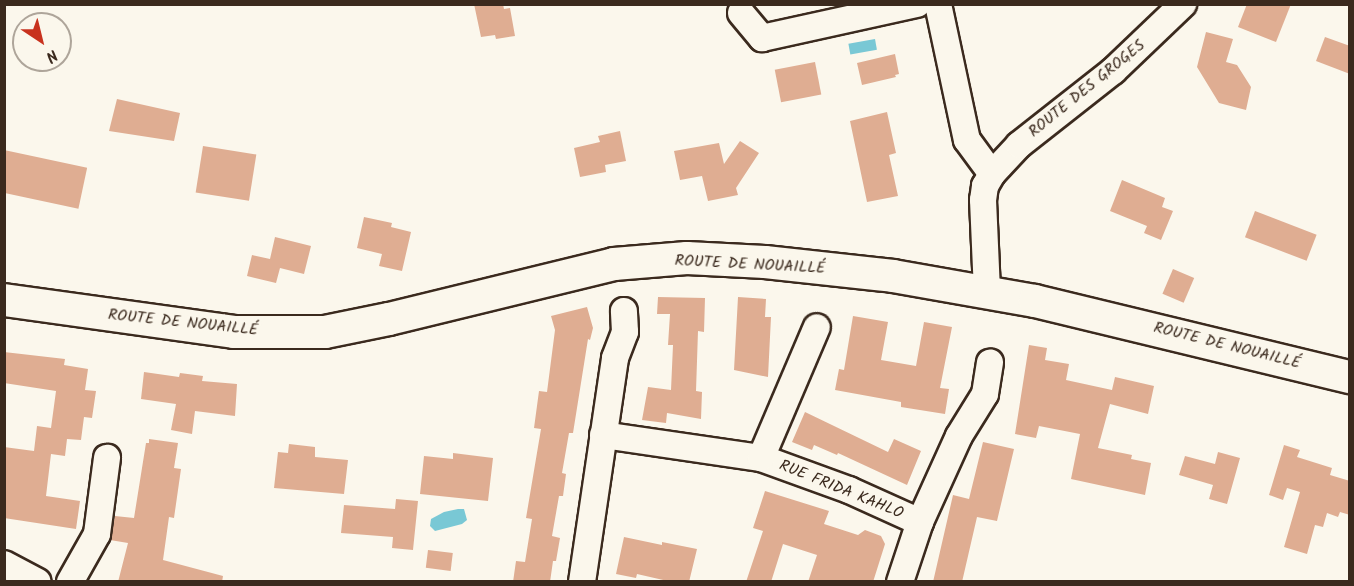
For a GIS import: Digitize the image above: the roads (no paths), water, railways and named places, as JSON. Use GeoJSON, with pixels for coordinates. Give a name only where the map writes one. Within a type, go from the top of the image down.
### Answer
{"type":"FeatureCollection","features":[{"type":"Feature","properties":{"kind":"street"},"geometry":{"type":"LineString","coordinates":[[741,13],[762,38],[917,4]]}},
{"type":"Feature","properties":{"kind":"street"},"geometry":{"type":"LineString","coordinates":[[938,4],[967,140],[992,174],[983,200],[987,292]]}},
{"type":"Feature","properties":{"kind":"street","name":"ROUTE DES GROGES"},"geometry":{"type":"LineString","coordinates":[[992,174],[1019,145],[1113,71],[1183,4]]}},
{"type":"Feature","properties":{"kind":"street","name":"ROUTE DE NOUAILLÉ"},"geometry":{"type":"LineString","coordinates":[[4,300],[234,332],[325,332],[389,320],[614,264],[687,258],[765,262],[881,275],[987,292],[1129,322],[1350,376]]}},
{"type":"Feature","properties":{"kind":"street"},"geometry":{"type":"LineString","coordinates":[[582,582],[615,358],[625,332],[624,311]]}},
{"type":"Feature","properties":{"kind":"street","name":"RUE FRIDA KAHLO"},"geometry":{"type":"LineString","coordinates":[[761,458],[818,327]]}},
{"type":"Feature","properties":{"kind":"street","name":"RUE FRIDA KAHLO"},"geometry":{"type":"LineString","coordinates":[[900,582],[920,522],[960,436],[985,394],[990,362]]}},
{"type":"Feature","properties":{"kind":"street","name":"RUE FRIDA KAHLO"},"geometry":{"type":"LineString","coordinates":[[603,435],[761,458],[849,490],[920,522]]}},
{"type":"Feature","properties":{"kind":"street"},"geometry":{"type":"LineString","coordinates":[[70,582],[97,534],[107,458]]}},
{"type":"Feature","properties":{"kind":"street"},"geometry":{"type":"LineString","coordinates":[[4,564],[38,582]]}},
{"type":"Feature","properties":{"kind":"water"},"geometry":{"type":"Polygon","coordinates":[[[875,39],[877,50],[850,55],[848,44],[875,39]]]}},
{"type":"Feature","properties":{"kind":"water"},"geometry":{"type":"Polygon","coordinates":[[[464,509],[467,520],[462,524],[435,531],[430,526],[431,519],[444,512],[464,509]]]}}]}
